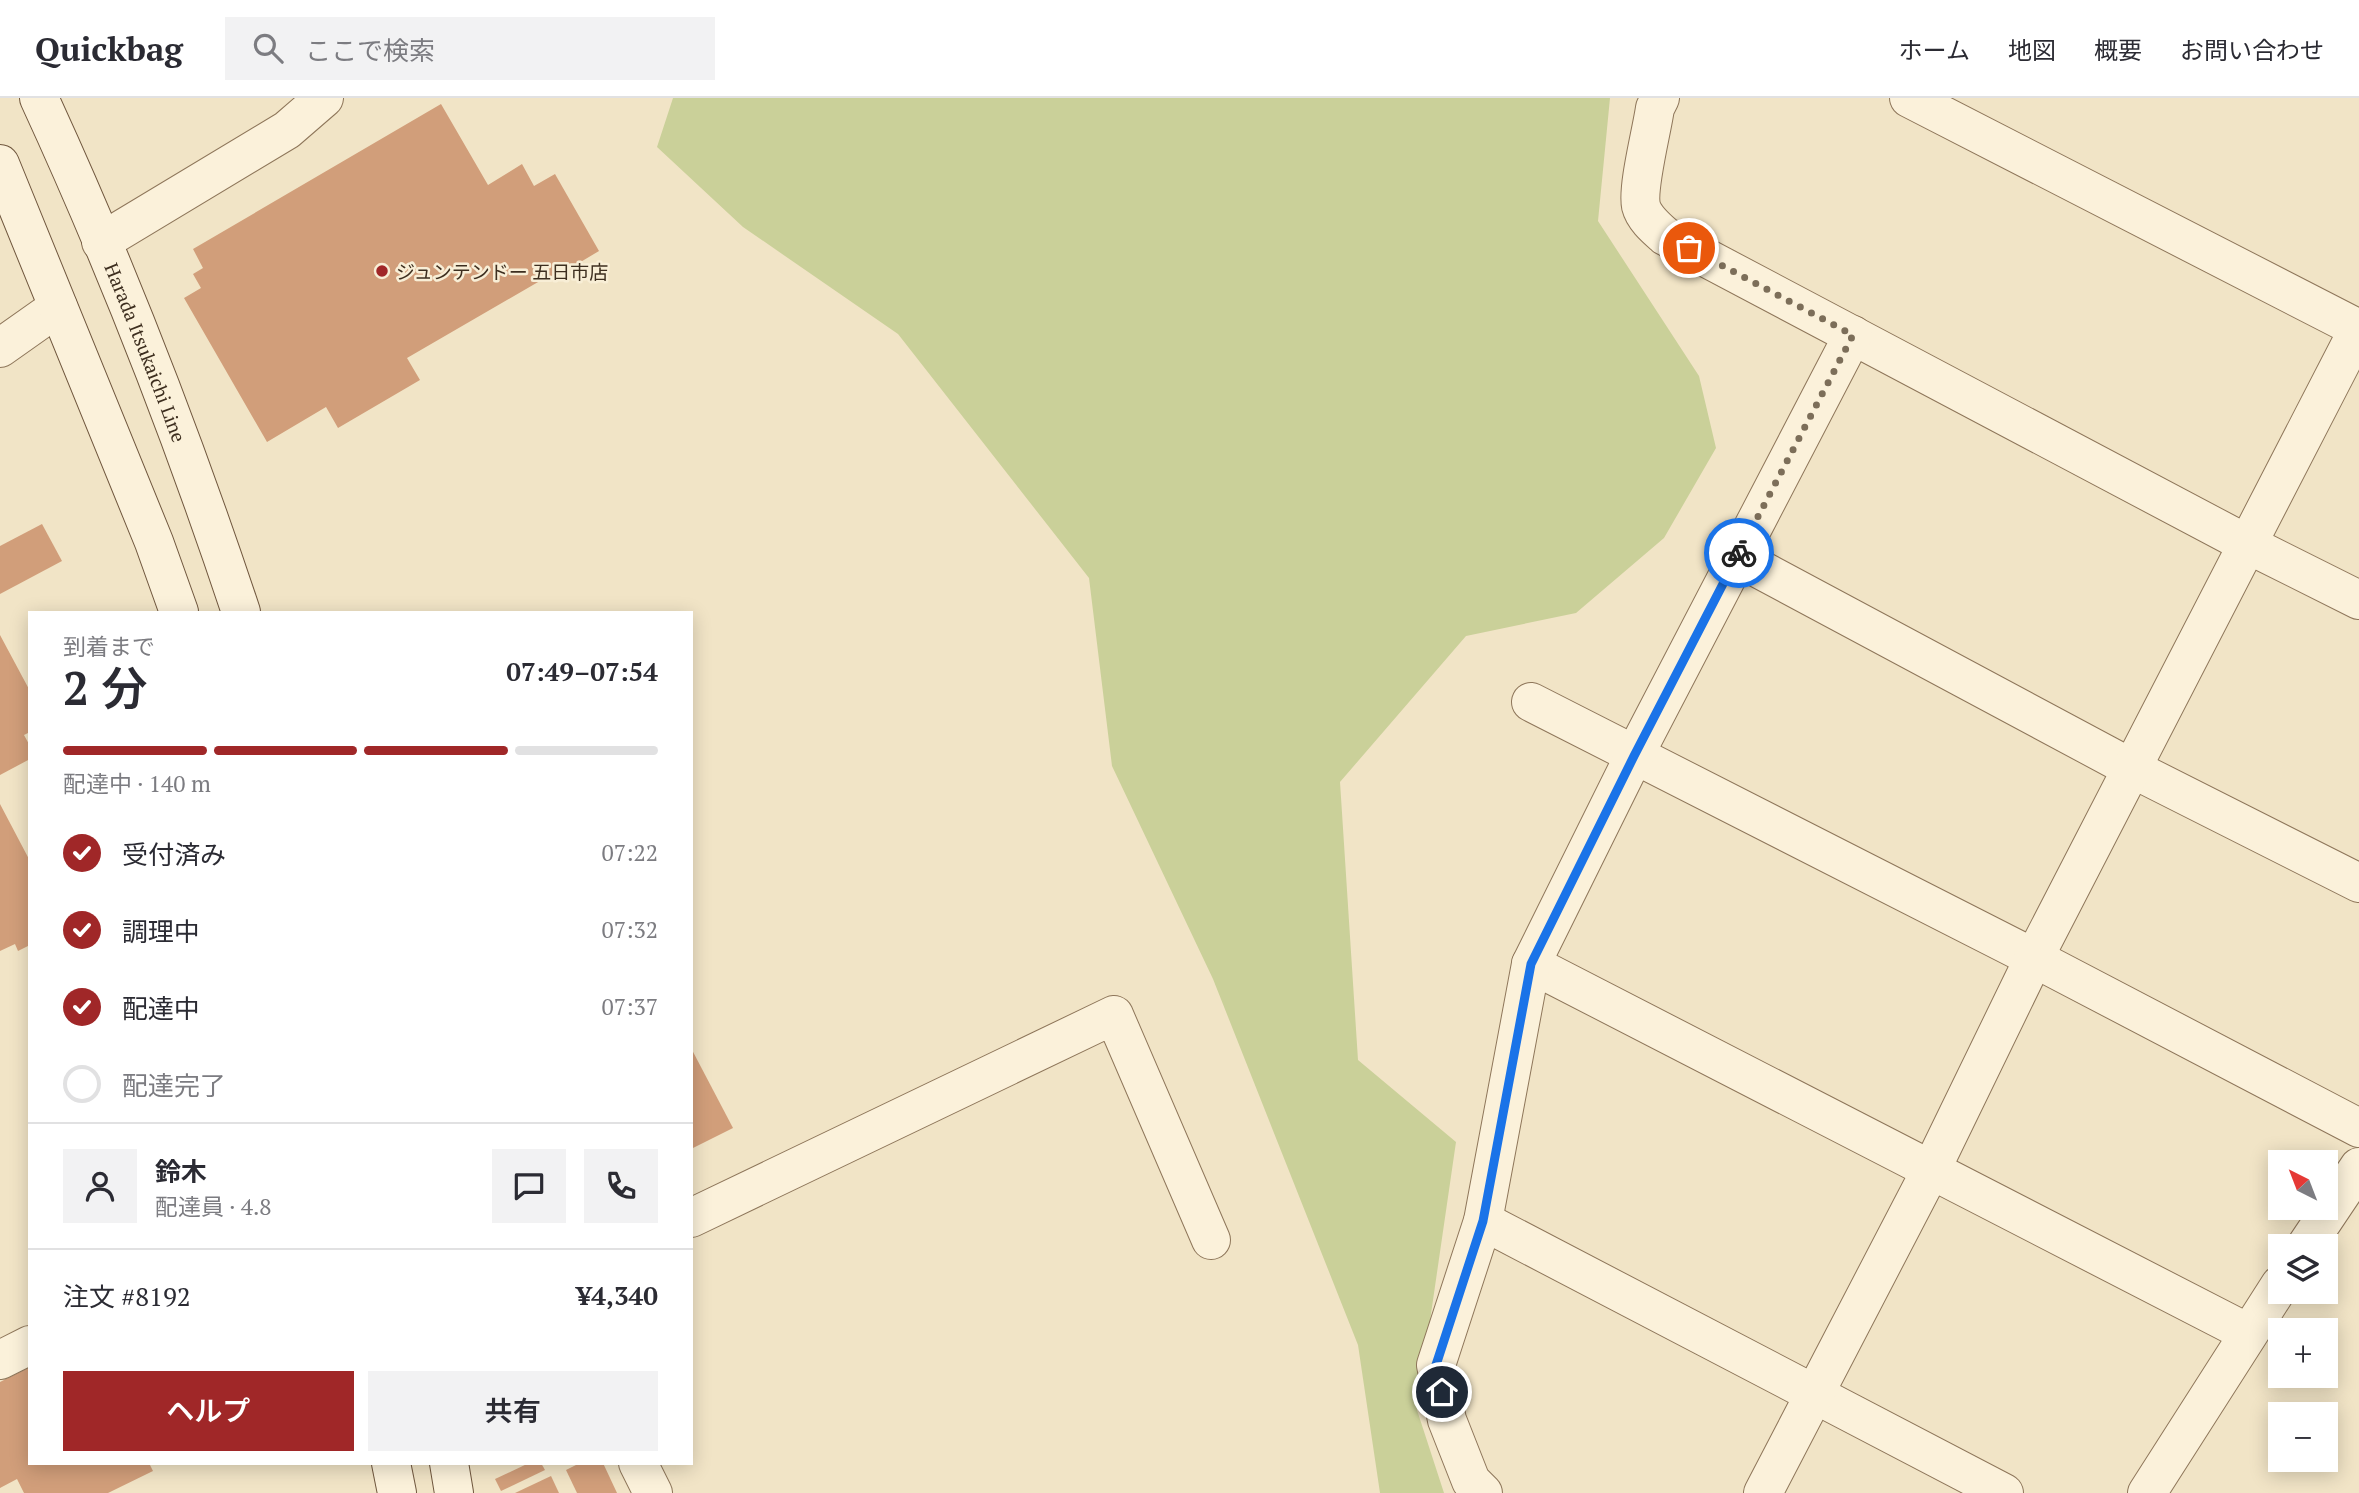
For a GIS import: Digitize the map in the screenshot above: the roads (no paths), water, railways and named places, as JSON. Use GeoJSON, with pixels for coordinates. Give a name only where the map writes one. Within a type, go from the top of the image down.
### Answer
{"type":"FeatureCollection","features":[{"type":"Feature","properties":{"kind":"street","name":"Harada Itsukaichi Line"},"geometry":{"type":"LineString","coordinates":[[39,98],[102,242],[211,523],[241,611]]}},
{"type":"Feature","properties":{"kind":"street"},"geometry":{"type":"LineString","coordinates":[[102,242],[287,130],[324,98]]}},
{"type":"Feature","properties":{"kind":"street"},"geometry":{"type":"LineString","coordinates":[[1660,98],[1642,186],[1641,207],[1653,226],[1665,236],[2247,544],[2359,600]]}},
{"type":"Feature","properties":{"kind":"street"},"geometry":{"type":"LineString","coordinates":[[1763,1493],[1931,1170],[2034,958],[2131,768],[2359,329],[1909,98]]}},
{"type":"Feature","properties":{"kind":"street"},"geometry":{"type":"LineString","coordinates":[[0,164],[154,542],[179,611]]}},
{"type":"Feature","properties":{"kind":"street"},"geometry":{"type":"LineString","coordinates":[[0,348],[58,307]]}},
{"type":"Feature","properties":{"kind":"street"},"geometry":{"type":"LineString","coordinates":[[1483,1493],[1471,1481],[1447,1420],[1436,1365],[1483,1221],[1531,964],[1634,756],[1853,335]]}},
{"type":"Feature","properties":{"kind":"street"},"geometry":{"type":"LineString","coordinates":[[1737,557],[2131,768],[2359,883]]}},
{"type":"Feature","properties":{"kind":"street"},"geometry":{"type":"LineString","coordinates":[[1531,702],[2034,958],[2359,1128]]}},
{"type":"Feature","properties":{"kind":"street"},"geometry":{"type":"LineString","coordinates":[[1531,964],[2248,1333]]}},
{"type":"Feature","properties":{"kind":"street"},"geometry":{"type":"LineString","coordinates":[[693,1216],[1114,1015],[1211,1240]]}},
{"type":"Feature","properties":{"kind":"street"},"geometry":{"type":"LineString","coordinates":[[2314,1234],[2359,1167]]}},
{"type":"Feature","properties":{"kind":"street"},"geometry":{"type":"LineString","coordinates":[[1483,1221],[2004,1493]]}},
{"type":"Feature","properties":{"kind":"street"},"geometry":{"type":"LineString","coordinates":[[2147,1493],[2268,1303]]}},
{"type":"Feature","properties":{"kind":"street"},"geometry":{"type":"LineString","coordinates":[[0,1360],[28,1346]]}},
{"type":"Feature","properties":{"kind":"street"},"geometry":{"type":"LineString","coordinates":[[391,1465],[397,1493]]}},
{"type":"Feature","properties":{"kind":"street"},"geometry":{"type":"LineString","coordinates":[[449,1465],[454,1493]]}},
{"type":"Feature","properties":{"kind":"street"},"geometry":{"type":"LineString","coordinates":[[639,1465],[653,1493]]}},
{"type":"Feature","properties":{"kind":"place","name":"ジュンテンドー 五日市店"},"geometry":{"type":"Point","coordinates":[382,271]}}]}
